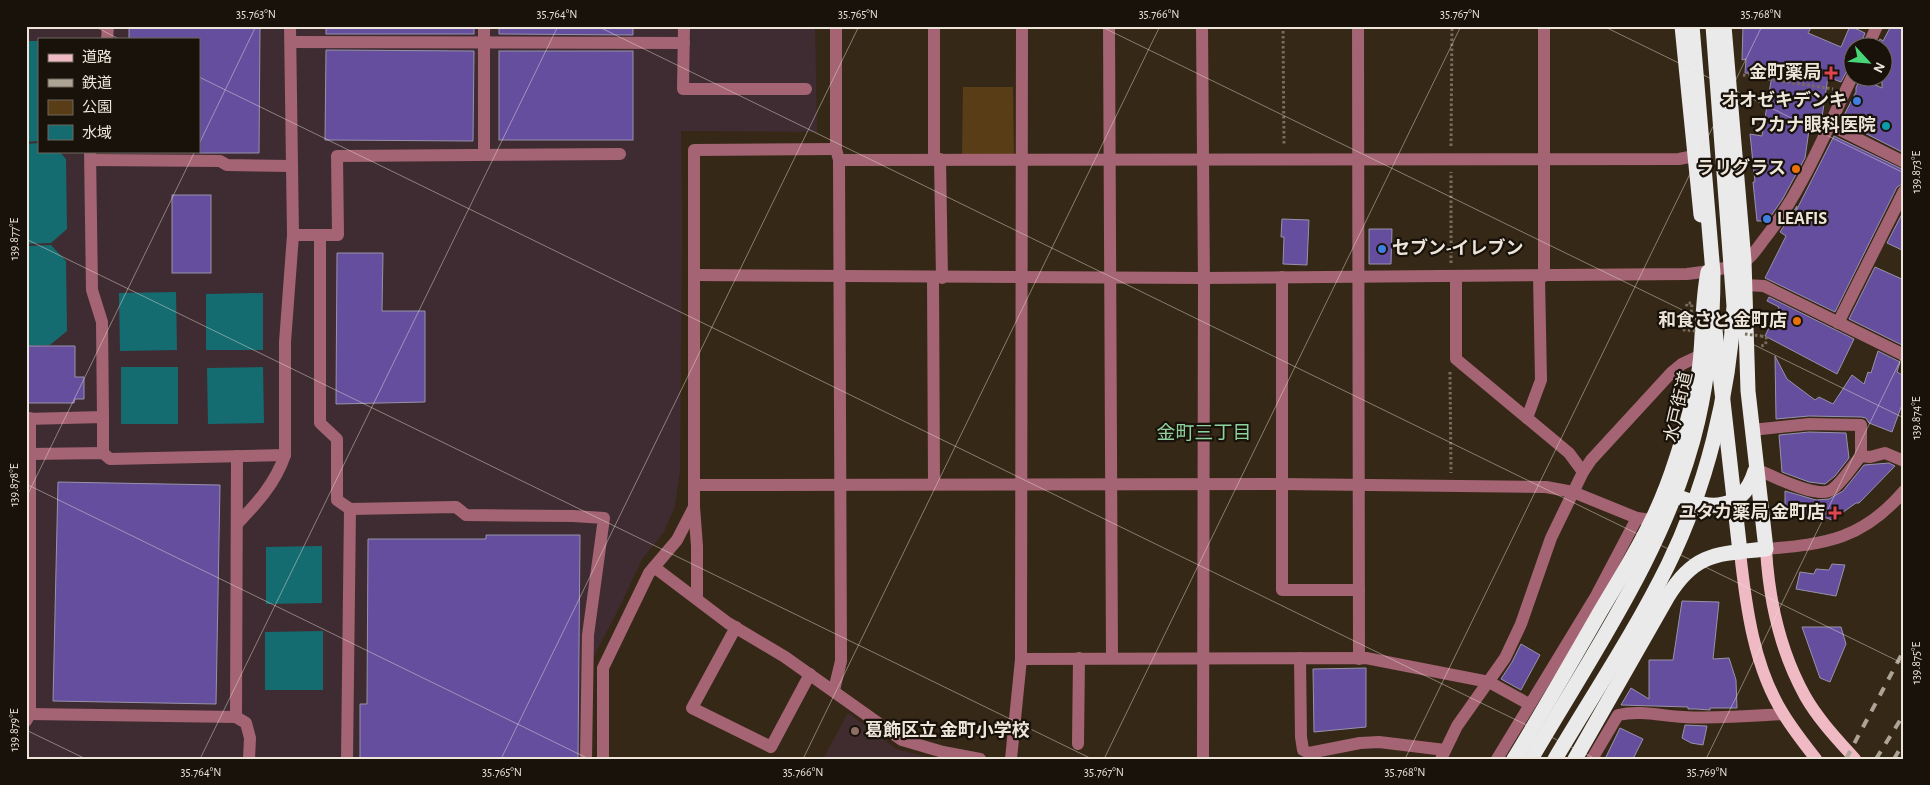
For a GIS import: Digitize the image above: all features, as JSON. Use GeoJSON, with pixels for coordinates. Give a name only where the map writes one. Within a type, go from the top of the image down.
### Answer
{"type":"FeatureCollection","features":[{"type":"Feature","properties":{"kind":"highway"},"geometry":{"type":"LineString","coordinates":[[1682,26],[1694,156],[1740,552]]}},
{"type":"Feature","properties":{"kind":"highway","name":"水戸街道"},"geometry":{"type":"LineString","coordinates":[[1531,759],[1639,572],[1679,483],[1698,422],[1708,365],[1713,303],[1713,273],[1692,26]]}},
{"type":"Feature","properties":{"kind":"highway"},"geometry":{"type":"LineString","coordinates":[[1555,759],[1637,621],[1668,564],[1694,500],[1707,460],[1726,383],[1732,344],[1734,306],[1713,26]]}},
{"type":"Feature","properties":{"kind":"highway"},"geometry":{"type":"LineString","coordinates":[[1575,759],[1678,580],[1699,562],[1712,557],[1766,550],[1748,392],[1744,262],[1724,26]]}},
{"type":"Feature","properties":{"kind":"highway"},"geometry":{"type":"LineString","coordinates":[[1514,759],[1541,714],[1645,519],[1665,491],[1696,389],[1701,355],[1704,289],[1708,272]]}},
{"type":"Feature","properties":{"kind":"highway"},"geometry":{"type":"LineString","coordinates":[[1665,491],[1691,503],[1719,505],[1734,502],[1747,490],[1756,469]]}},
{"type":"Feature","properties":{"kind":"main road"},"geometry":{"type":"LineString","coordinates":[[1766,550],[1768,584],[1774,614],[1794,674],[1806,697],[1823,722],[1854,759]]}},
{"type":"Feature","properties":{"kind":"main road"},"geometry":{"type":"LineString","coordinates":[[1740,552],[1744,591],[1757,648],[1768,682],[1783,714],[1816,759]]}},
{"type":"Feature","properties":{"kind":"street"},"geometry":{"type":"LineString","coordinates":[[237,524],[260,501],[270,487],[285,456],[285,342],[293,235],[290,26]]}},
{"type":"Feature","properties":{"kind":"street"},"geometry":{"type":"LineString","coordinates":[[484,26],[484,154]]}},
{"type":"Feature","properties":{"kind":"street"},"geometry":{"type":"LineString","coordinates":[[684,26],[683,90],[806,89]]}},
{"type":"Feature","properties":{"kind":"street"},"geometry":{"type":"LineString","coordinates":[[834,690],[841,661],[836,26]]}},
{"type":"Feature","properties":{"kind":"street"},"geometry":{"type":"LineString","coordinates":[[934,26],[938,278],[934,484]]}},
{"type":"Feature","properties":{"kind":"street"},"geometry":{"type":"LineString","coordinates":[[1011,759],[1021,659],[1022,26]]}},
{"type":"Feature","properties":{"kind":"street"},"geometry":{"type":"LineString","coordinates":[[1109,26],[1112,658]]}},
{"type":"Feature","properties":{"kind":"street"},"geometry":{"type":"LineString","coordinates":[[1202,26],[1203,759]]}},
{"type":"Feature","properties":{"kind":"street"},"geometry":{"type":"LineString","coordinates":[[1358,26],[1359,659]]}},
{"type":"Feature","properties":{"kind":"street"},"geometry":{"type":"LineString","coordinates":[[1527,418],[1541,380],[1544,26]]}},
{"type":"Feature","properties":{"kind":"street"},"geometry":{"type":"LineString","coordinates":[[1872,38],[1877,26]]}},
{"type":"Feature","properties":{"kind":"street"},"geometry":{"type":"LineString","coordinates":[[291,42],[684,43]]}},
{"type":"Feature","properties":{"kind":"street"},"geometry":{"type":"LineString","coordinates":[[695,275],[938,278],[1021,276],[1203,278],[1282,276],[1541,276],[1708,272],[1744,262],[1754,253],[1777,224],[1794,196],[1846,90]]}},
{"type":"Feature","properties":{"kind":"street"},"geometry":{"type":"LineString","coordinates":[[1830,125],[1904,162]]}},
{"type":"Feature","properties":{"kind":"street"},"geometry":{"type":"LineString","coordinates":[[697,599],[697,546],[694,506],[694,150],[937,159],[1022,160],[1678,159],[1694,156]]}},
{"type":"Feature","properties":{"kind":"street"},"geometry":{"type":"LineString","coordinates":[[293,235],[338,234],[337,156],[620,154]]}},
{"type":"Feature","properties":{"kind":"street"},"geometry":{"type":"LineString","coordinates":[[103,453],[102,322],[92,290],[91,156],[220,161],[227,165],[292,166]]}},
{"type":"Feature","properties":{"kind":"street"},"geometry":{"type":"LineString","coordinates":[[1838,323],[1904,191]]}},
{"type":"Feature","properties":{"kind":"street"},"geometry":{"type":"LineString","coordinates":[[320,235],[320,423],[336,439],[337,500],[350,509],[456,508],[466,516],[573,516],[604,518],[588,635],[586,759]]}},
{"type":"Feature","properties":{"kind":"street"},"geometry":{"type":"LineString","coordinates":[[1282,276],[1282,590],[1359,590]]}},
{"type":"Feature","properties":{"kind":"street"},"geometry":{"type":"LineString","coordinates":[[1456,276],[1456,359],[1569,453],[1583,472]]}},
{"type":"Feature","properties":{"kind":"street"},"geometry":{"type":"LineString","coordinates":[[1745,285],[1764,286],[1904,355]]}},
{"type":"Feature","properties":{"kind":"street"},"geometry":{"type":"LineString","coordinates":[[1300,658],[1300,727],[1303,750],[1309,753],[1360,743],[1379,742],[1443,755],[1457,726],[1505,658],[1521,624],[1551,538],[1583,472],[1591,460],[1671,373],[1682,364],[1701,355]]}},
{"type":"Feature","properties":{"kind":"street"},"geometry":{"type":"LineString","coordinates":[[102,417],[28,418],[31,454],[28,718],[236,717],[246,723],[250,738],[250,759]]}},
{"type":"Feature","properties":{"kind":"street"},"geometry":{"type":"LineString","coordinates":[[1752,430],[1809,424],[1861,425],[1862,456],[1832,490],[1822,492],[1808,490],[1756,469]]}},
{"type":"Feature","properties":{"kind":"street"},"geometry":{"type":"LineString","coordinates":[[31,454],[103,453],[110,459],[285,456]]}},
{"type":"Feature","properties":{"kind":"street"},"geometry":{"type":"LineString","coordinates":[[1862,456],[1870,457],[1885,453],[1904,461]]}},
{"type":"Feature","properties":{"kind":"street"},"geometry":{"type":"LineString","coordinates":[[236,717],[237,456]]}},
{"type":"Feature","properties":{"kind":"street"},"geometry":{"type":"LineString","coordinates":[[695,485],[1358,484],[1546,487],[1573,492],[1645,519],[1529,704],[1497,759]]}},
{"type":"Feature","properties":{"kind":"street"},"geometry":{"type":"LineString","coordinates":[[1766,550],[1808,545],[1852,533],[1868,525],[1891,505],[1904,490]]}},
{"type":"Feature","properties":{"kind":"street"},"geometry":{"type":"LineString","coordinates":[[603,759],[603,668],[649,573],[677,540],[694,506]]}},
{"type":"Feature","properties":{"kind":"street"},"geometry":{"type":"LineString","coordinates":[[347,759],[350,509]]}},
{"type":"Feature","properties":{"kind":"street"},"geometry":{"type":"LineString","coordinates":[[654,567],[736,627],[834,690],[902,740],[943,752],[980,759]]}},
{"type":"Feature","properties":{"kind":"street"},"geometry":{"type":"LineString","coordinates":[[736,627],[692,708],[771,747],[810,674]]}},
{"type":"Feature","properties":{"kind":"street"},"geometry":{"type":"LineString","coordinates":[[1078,744],[1079,658]]}},
{"type":"Feature","properties":{"kind":"street"},"geometry":{"type":"LineString","coordinates":[[1021,659],[1366,658],[1489,682],[1529,704]]}},
{"type":"Feature","properties":{"kind":"street"},"geometry":{"type":"LineString","coordinates":[[1592,759],[1618,715],[1627,713],[1713,718],[1783,714]]}},
{"type":"Feature","properties":{"kind":"path"},"geometry":{"type":"LineString","coordinates":[[1283,26],[1284,160]]}},
{"type":"Feature","properties":{"kind":"path"},"geometry":{"type":"LineString","coordinates":[[1738,75],[1846,90]]}},
{"type":"Feature","properties":{"kind":"path"},"geometry":{"type":"LineString","coordinates":[[1684,330],[1687,303],[1692,303],[1690,327]]}},
{"type":"Feature","properties":{"kind":"path"},"geometry":{"type":"LineString","coordinates":[[1450,368],[1452,485]]}},
{"type":"Feature","properties":{"kind":"shaded area"},"geometry":{"type":"Polygon","coordinates":[[[26,26],[815,26],[817,132],[681,131],[680,471],[675,506],[664,532],[642,559],[591,662],[592,759],[26,759],[26,26]]]}},
{"type":"Feature","properties":{"kind":"shaded area","name":"葛飾区立 金町小学校"},"geometry":{"type":"Polygon","coordinates":[[[848,713],[896,749],[935,759],[823,759],[848,713]]]}},
{"type":"Feature","properties":{"kind":"green space"},"geometry":{"type":"Polygon","coordinates":[[[963,87],[1013,87],[1014,156],[962,157],[963,87]]]}},
{"type":"Feature","properties":{"kind":"water"},"geometry":{"type":"Polygon","coordinates":[[[26,41],[38,41],[38,141],[26,142],[26,41]]]}},
{"type":"Feature","properties":{"kind":"water"},"geometry":{"type":"Polygon","coordinates":[[[38,143],[38,152],[60,152],[66,159],[67,229],[51,243],[26,244],[26,144],[38,143]]]}},
{"type":"Feature","properties":{"kind":"water"},"geometry":{"type":"Polygon","coordinates":[[[51,245],[66,261],[67,331],[50,345],[26,346],[26,246],[51,245]]]}},
{"type":"Feature","properties":{"kind":"water"},"geometry":{"type":"Polygon","coordinates":[[[176,292],[177,350],[120,351],[119,293],[176,292]]]}},
{"type":"Feature","properties":{"kind":"water"},"geometry":{"type":"Polygon","coordinates":[[[263,293],[263,350],[206,350],[206,294],[263,293]]]}},
{"type":"Feature","properties":{"kind":"water"},"geometry":{"type":"Polygon","coordinates":[[[121,367],[178,367],[178,424],[121,424],[121,367]]]}},
{"type":"Feature","properties":{"kind":"water"},"geometry":{"type":"Polygon","coordinates":[[[263,367],[264,423],[208,424],[207,368],[263,367]]]}},
{"type":"Feature","properties":{"kind":"water"},"geometry":{"type":"Polygon","coordinates":[[[322,546],[322,603],[266,604],[266,547],[322,546]]]}},
{"type":"Feature","properties":{"kind":"water"},"geometry":{"type":"Polygon","coordinates":[[[323,631],[323,690],[265,690],[265,632],[323,631]]]}},
{"type":"Feature","properties":{"kind":"building"},"geometry":{"type":"Polygon","coordinates":[[[129,26],[260,26],[259,153],[199,153],[200,38],[129,38],[129,26]]]}},
{"type":"Feature","properties":{"kind":"building"},"geometry":{"type":"Polygon","coordinates":[[[326,26],[474,26],[474,34],[326,34],[326,26]]]}},
{"type":"Feature","properties":{"kind":"building"},"geometry":{"type":"Polygon","coordinates":[[[499,26],[633,26],[633,35],[499,34],[499,26]]]}},
{"type":"Feature","properties":{"kind":"building"},"geometry":{"type":"Polygon","coordinates":[[[1743,26],[1812,26],[1808,33],[1841,47],[1842,45],[1842,80],[1841,82],[1828,77],[1821,124],[1810,123],[1805,158],[1782,200],[1766,223],[1757,221],[1750,134],[1762,136],[1772,75],[1745,73],[1746,59],[1742,60],[1743,26]]]}},
{"type":"Feature","properties":{"kind":"building"},"geometry":{"type":"Polygon","coordinates":[[[1850,26],[1865,33],[1863,38],[1845,38],[1850,26]]]}},
{"type":"Feature","properties":{"kind":"building"},"geometry":{"type":"Polygon","coordinates":[[[1891,26],[1904,26],[1904,153],[1841,121],[1856,92],[1856,88],[1892,88],[1892,38],[1885,38],[1891,26]]]}},
{"type":"Feature","properties":{"kind":"building"},"geometry":{"type":"Polygon","coordinates":[[[326,50],[474,51],[473,141],[325,140],[326,50]]]}},
{"type":"Feature","properties":{"kind":"building"},"geometry":{"type":"Polygon","coordinates":[[[499,51],[633,51],[633,140],[499,140],[499,51]]]}},
{"type":"Feature","properties":{"kind":"building"},"geometry":{"type":"Polygon","coordinates":[[[1834,136],[1904,170],[1904,183],[1897,187],[1835,312],[1765,278],[1786,236],[1780,232],[1797,206],[1796,211],[1834,136]]]}},
{"type":"Feature","properties":{"kind":"building"},"geometry":{"type":"Polygon","coordinates":[[[172,195],[211,195],[211,273],[172,273],[172,195]]]}},
{"type":"Feature","properties":{"kind":"building"},"geometry":{"type":"Polygon","coordinates":[[[1904,210],[1904,251],[1887,243],[1904,210]]]}},
{"type":"Feature","properties":{"kind":"building"},"geometry":{"type":"Polygon","coordinates":[[[1282,219],[1309,220],[1307,265],[1283,264],[1284,237],[1281,237],[1282,219]]]}},
{"type":"Feature","properties":{"kind":"building"},"geometry":{"type":"Polygon","coordinates":[[[1369,229],[1392,229],[1391,264],[1369,264],[1369,229]]]}},
{"type":"Feature","properties":{"kind":"building"},"geometry":{"type":"Polygon","coordinates":[[[337,253],[383,253],[382,311],[425,311],[425,402],[336,404],[337,253]]]}},
{"type":"Feature","properties":{"kind":"building"},"geometry":{"type":"Polygon","coordinates":[[[1875,267],[1904,280],[1904,346],[1849,319],[1875,267]]]}},
{"type":"Feature","properties":{"kind":"building","name":"和食さと 金町店"},"geometry":{"type":"Polygon","coordinates":[[[1769,297],[1854,339],[1837,374],[1765,336],[1779,307],[1767,301],[1769,297]]]}},
{"type":"Feature","properties":{"kind":"building"},"geometry":{"type":"Polygon","coordinates":[[[26,346],[75,346],[75,377],[84,377],[84,399],[75,399],[74,403],[26,403],[26,346]]]}},
{"type":"Feature","properties":{"kind":"building"},"geometry":{"type":"Polygon","coordinates":[[[1878,351],[1900,362],[1897,372],[1904,376],[1904,399],[1892,432],[1869,423],[1866,418],[1861,417],[1809,416],[1776,419],[1775,356],[1787,379],[1815,400],[1819,397],[1833,404],[1852,375],[1864,384],[1868,372],[1871,373],[1878,351]]]}},
{"type":"Feature","properties":{"kind":"building"},"geometry":{"type":"Polygon","coordinates":[[[1809,432],[1846,433],[1849,458],[1835,476],[1825,484],[1809,482],[1782,472],[1779,435],[1809,432]]]}},
{"type":"Feature","properties":{"kind":"building"},"geometry":{"type":"Polygon","coordinates":[[[1889,463],[1895,466],[1859,503],[1856,503],[1832,520],[1827,518],[1785,516],[1785,491],[1816,500],[1829,499],[1843,491],[1864,465],[1889,463]]]}},
{"type":"Feature","properties":{"kind":"building"},"geometry":{"type":"Polygon","coordinates":[[[58,482],[220,485],[216,704],[53,701],[58,482]]]}},
{"type":"Feature","properties":{"kind":"building"},"geometry":{"type":"Polygon","coordinates":[[[486,535],[580,535],[578,759],[360,759],[360,704],[367,704],[368,539],[486,539],[486,535]]]}},
{"type":"Feature","properties":{"kind":"building"},"geometry":{"type":"Polygon","coordinates":[[[1832,564],[1845,565],[1836,596],[1796,589],[1800,572],[1814,574],[1816,569],[1829,570],[1832,564]]]}},
{"type":"Feature","properties":{"kind":"building"},"geometry":{"type":"Polygon","coordinates":[[[1682,601],[1719,602],[1713,659],[1729,658],[1736,680],[1737,708],[1710,708],[1710,710],[1688,709],[1688,707],[1621,705],[1631,688],[1649,699],[1649,660],[1673,660],[1682,601]]]}},
{"type":"Feature","properties":{"kind":"building"},"geometry":{"type":"Polygon","coordinates":[[[1802,627],[1841,627],[1846,644],[1830,682],[1820,678],[1802,627]]]}},
{"type":"Feature","properties":{"kind":"building"},"geometry":{"type":"Polygon","coordinates":[[[1521,644],[1540,655],[1521,690],[1501,679],[1521,644]]]}},
{"type":"Feature","properties":{"kind":"building"},"geometry":{"type":"Polygon","coordinates":[[[1366,668],[1366,727],[1314,732],[1313,669],[1366,668]]]}},
{"type":"Feature","properties":{"kind":"building"},"geometry":{"type":"Polygon","coordinates":[[[1685,725],[1707,726],[1703,745],[1691,743],[1682,738],[1685,725]]]}},
{"type":"Feature","properties":{"kind":"building"},"geometry":{"type":"Polygon","coordinates":[[[1620,728],[1643,739],[1633,759],[1605,759],[1620,728]]]}},
{"type":"Feature","properties":{"kind":"railway"},"geometry":{"type":"LineString","coordinates":[[1846,759],[1904,650]]}},
{"type":"Feature","properties":{"kind":"railway"},"geometry":{"type":"LineString","coordinates":[[1876,759],[1904,714]]}},
{"type":"Feature","properties":{"kind":"railway"},"geometry":{"type":"LineString","coordinates":[[1894,759],[1904,742]]}},
{"type":"Feature","properties":{"kind":"place","name":"金町薬局"},"geometry":{"type":"Point","coordinates":[1831,73]}},
{"type":"Feature","properties":{"kind":"place","name":"オオゼキデンキ"},"geometry":{"type":"Point","coordinates":[1857,101]}},
{"type":"Feature","properties":{"kind":"place","name":"ワカナ眼科医院"},"geometry":{"type":"Point","coordinates":[1886,126]}},
{"type":"Feature","properties":{"kind":"place","name":"ラリグラス"},"geometry":{"type":"Point","coordinates":[1796,169]}},
{"type":"Feature","properties":{"kind":"place","name":"LEAFIS"},"geometry":{"type":"Point","coordinates":[1767,219]}},
{"type":"Feature","properties":{"kind":"place","name":"セブン-イレブン"},"geometry":{"type":"Point","coordinates":[1382,249]}},
{"type":"Feature","properties":{"kind":"place","name":"和食さと 金町店"},"geometry":{"type":"Point","coordinates":[1797,321]}},
{"type":"Feature","properties":{"kind":"place","name":"ユタカ薬局 金町店"},"geometry":{"type":"Point","coordinates":[1835,513]}},
{"type":"Feature","properties":{"kind":"place","name":"葛飾区立 金町小学校"},"geometry":{"type":"Point","coordinates":[855,731]}},
{"type":"Feature","properties":{"kind":"district","name":"金町三丁目"},"geometry":{"type":"Point","coordinates":[1204,433]}}]}
